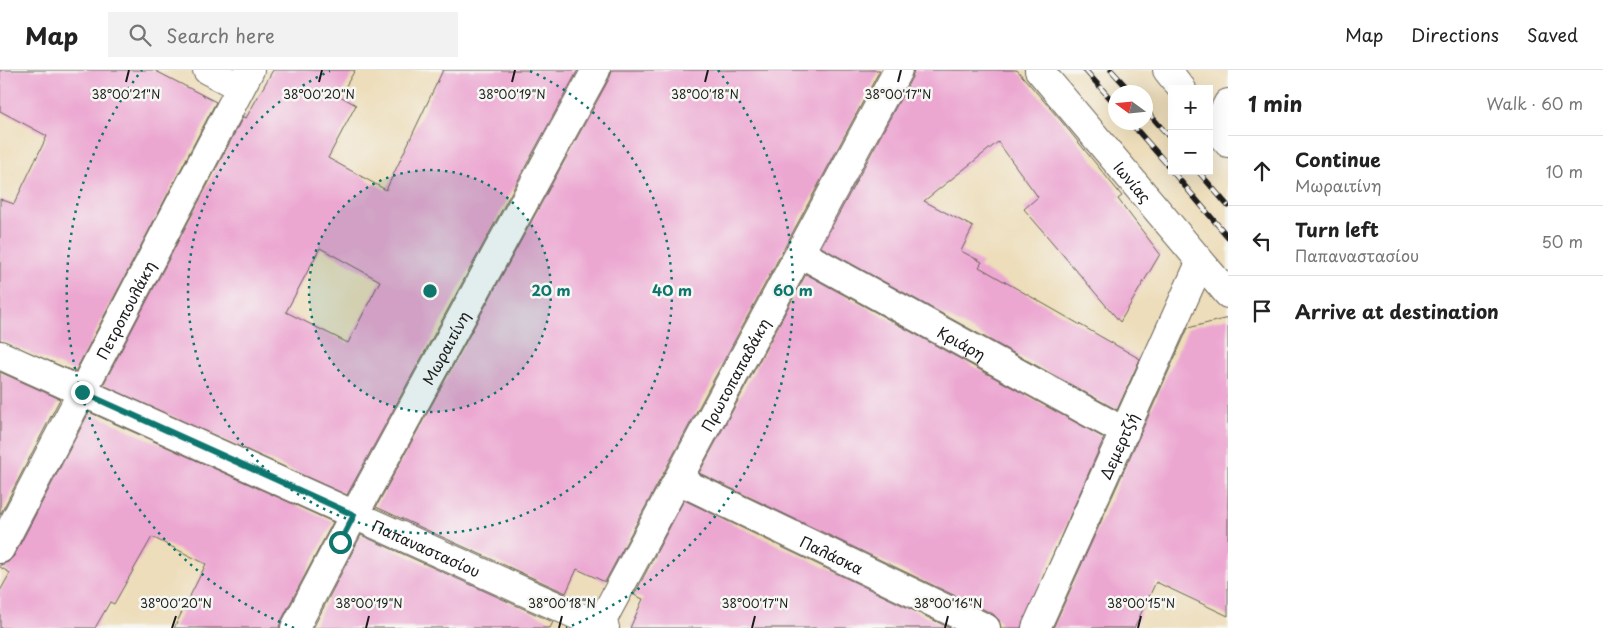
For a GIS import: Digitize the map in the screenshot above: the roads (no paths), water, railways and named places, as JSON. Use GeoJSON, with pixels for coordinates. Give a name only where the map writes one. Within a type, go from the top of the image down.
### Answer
{"type":"FeatureCollection","features":[{"type":"Feature","properties":{"kind":"street"},"geometry":{"type":"LineString","coordinates":[[207,70],[245,79]]}},
{"type":"Feature","properties":{"kind":"street","name":"Μωραιτίνη"},"geometry":{"type":"LineString","coordinates":[[296,628],[354,515],[596,70]]}},
{"type":"Feature","properties":{"kind":"street","name":"Πρωτοπαπαδάκη"},"geometry":{"type":"LineString","coordinates":[[601,627],[898,70]]}},
{"type":"Feature","properties":{"kind":"street","name":"Ιωνίας"},"geometry":{"type":"LineString","coordinates":[[1039,70],[1228,294]]}},
{"type":"Feature","properties":{"kind":"street"},"geometry":{"type":"LineString","coordinates":[[1167,70],[1179,85]]}},
{"type":"Feature","properties":{"kind":"street","name":"Πετροπουλάκη"},"geometry":{"type":"LineString","coordinates":[[0,549],[245,79]]}},
{"type":"Feature","properties":{"kind":"street"},"geometry":{"type":"LineString","coordinates":[[1217,131],[1228,103]]}},
{"type":"Feature","properties":{"kind":"street","name":"Κριάρη"},"geometry":{"type":"LineString","coordinates":[[800,253],[1124,432]]}},
{"type":"Feature","properties":{"kind":"street","name":"Δεμερτζή"},"geometry":{"type":"LineString","coordinates":[[1036,628],[1200,263]]}},
{"type":"Feature","properties":{"kind":"street","name":"Παπαναστασίου"},"geometry":{"type":"LineString","coordinates":[[0,355],[601,627]]}},
{"type":"Feature","properties":{"kind":"street","name":"Παλάσκα"},"geometry":{"type":"LineString","coordinates":[[678,480],[986,628]]}},
{"type":"Feature","properties":{"kind":"railway"},"geometry":{"type":"LineString","coordinates":[[1085,70],[1108,96]]}},
{"type":"Feature","properties":{"kind":"railway"},"geometry":{"type":"LineString","coordinates":[[1111,70],[1125,85]]}},
{"type":"Feature","properties":{"kind":"railway"},"geometry":{"type":"LineString","coordinates":[[1153,118],[1168,135]]}},
{"type":"Feature","properties":{"kind":"railway"},"geometry":{"type":"LineString","coordinates":[[1137,130],[1168,165]]}},
{"type":"Feature","properties":{"kind":"railway"},"geometry":{"type":"LineString","coordinates":[[1175,175],[1228,237]]}},
{"type":"Feature","properties":{"kind":"railway"},"geometry":{"type":"LineString","coordinates":[[1201,175],[1228,206]]}}]}
